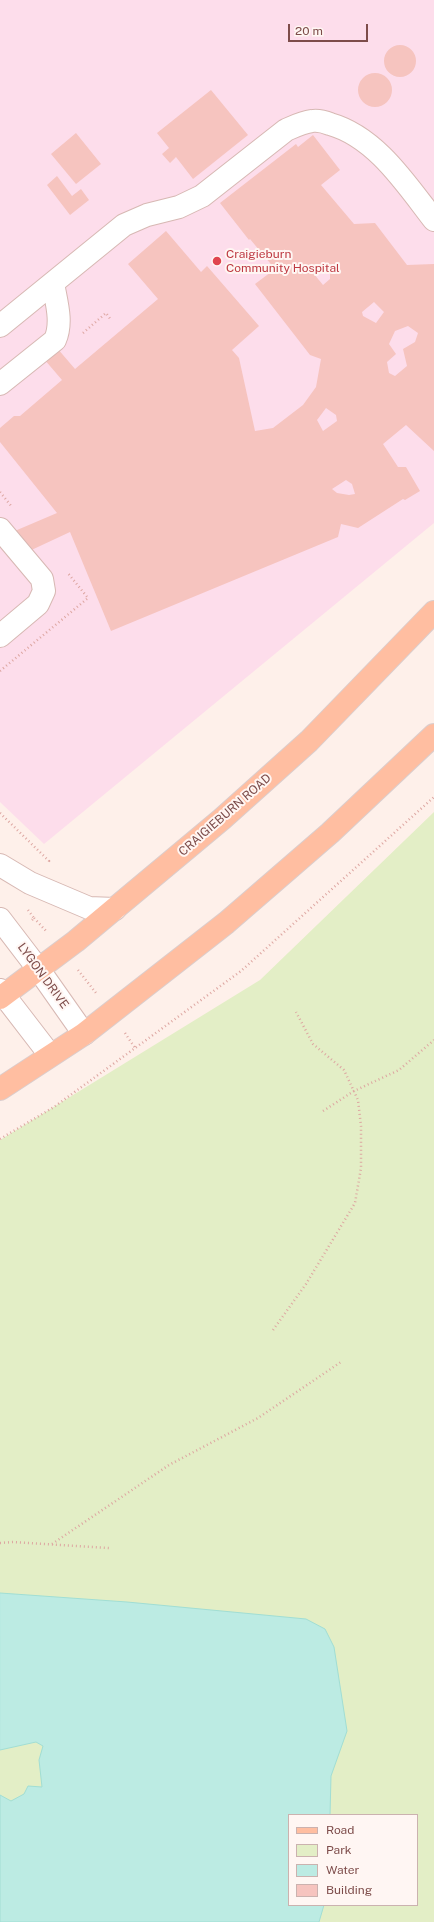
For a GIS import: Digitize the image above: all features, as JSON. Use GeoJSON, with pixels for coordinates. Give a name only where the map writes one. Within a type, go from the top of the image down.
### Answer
{"type":"FeatureCollection","features":[{"type":"Feature","properties":{"kind":"main road","name":"CRAIGIEBURN ROAD"},"geometry":{"type":"LineString","coordinates":[[1,995],[39,970],[116,909],[222,819],[309,742],[434,612]]}},
{"type":"Feature","properties":{"kind":"main road"},"geometry":{"type":"LineString","coordinates":[[0,1089],[84,1034],[226,923],[330,833],[434,735]]}},
{"type":"Feature","properties":{"kind":"street"},"geometry":{"type":"LineString","coordinates":[[0,326],[124,225],[147,215],[179,207],[202,196],[286,130],[302,123],[314,120],[343,128],[359,136],[386,160],[434,220]]}},
{"type":"Feature","properties":{"kind":"street"},"geometry":{"type":"LineString","coordinates":[[0,384],[55,340],[59,331],[59,319],[53,283]]}},
{"type":"Feature","properties":{"kind":"street"},"geometry":{"type":"LineString","coordinates":[[0,529],[42,579],[44,591],[38,604],[0,636]]}},
{"type":"Feature","properties":{"kind":"street"},"geometry":{"type":"LineString","coordinates":[[0,865],[30,883],[89,908],[116,909]]}},
{"type":"Feature","properties":{"kind":"street","name":"LYGON DRIVE"},"geometry":{"type":"LineString","coordinates":[[0,919],[39,970],[84,1034]]}},
{"type":"Feature","properties":{"kind":"street"},"geometry":{"type":"LineString","coordinates":[[1,995],[50,1055]]}},
{"type":"Feature","properties":{"kind":"path"},"geometry":{"type":"LineString","coordinates":[[0,671],[88,598]]}},
{"type":"Feature","properties":{"kind":"path"},"geometry":{"type":"LineString","coordinates":[[0,1139],[54,1107],[241,971],[434,796]]}},
{"type":"Feature","properties":{"kind":"path"},"geometry":{"type":"LineString","coordinates":[[0,813],[49,861],[30,883]]}},
{"type":"Feature","properties":{"kind":"path"},"geometry":{"type":"LineString","coordinates":[[34,918],[64,950],[136,1048]]}},
{"type":"Feature","properties":{"kind":"path"},"geometry":{"type":"LineString","coordinates":[[273,1330],[306,1284],[355,1203],[360,1168],[361,1126],[358,1100],[344,1070],[313,1044],[296,1012]]}},
{"type":"Feature","properties":{"kind":"path"},"geometry":{"type":"LineString","coordinates":[[323,1111],[354,1091],[399,1070],[434,1040]]}},
{"type":"Feature","properties":{"kind":"path"},"geometry":{"type":"LineString","coordinates":[[52,1544],[169,1465],[258,1418],[341,1362]]}},
{"type":"Feature","properties":{"kind":"path"},"geometry":{"type":"LineString","coordinates":[[0,1543],[13,1542],[109,1548]]}},
{"type":"Feature","properties":{"kind":"shaded area","name":"Craigieburn Community Hospital"},"geometry":{"type":"Polygon","coordinates":[[[0,0],[434,0],[434,523],[44,844],[0,802],[0,0]]]}},
{"type":"Feature","properties":{"kind":"green space"},"geometry":{"type":"Polygon","coordinates":[[[434,812],[434,1922],[0,1922],[0,1140],[260,980],[434,812]]]}},
{"type":"Feature","properties":{"kind":"water"},"geometry":{"type":"Polygon","coordinates":[[[0,1593],[127,1602],[306,1619],[325,1629],[334,1647],[347,1731],[331,1776],[330,1814],[288,1814],[288,1906],[324,1906],[319,1922],[0,1922],[0,1795],[11,1801],[24,1794],[28,1786],[42,1787],[39,1760],[43,1746],[36,1742],[0,1750],[0,1593]]]}},
{"type":"Feature","properties":{"kind":"building"},"geometry":{"type":"Polygon","coordinates":[[[397,45],[403,45],[413,52],[416,61],[415,67],[409,74],[403,77],[397,77],[387,70],[384,64],[384,58],[391,48],[397,45]]]}},
{"type":"Feature","properties":{"kind":"building"},"geometry":{"type":"Polygon","coordinates":[[[372,73],[378,73],[387,78],[391,84],[391,96],[387,102],[378,107],[372,107],[363,102],[358,93],[358,87],[363,78],[372,73]]]}},
{"type":"Feature","properties":{"kind":"building"},"geometry":{"type":"Polygon","coordinates":[[[211,90],[248,135],[193,179],[176,157],[170,163],[162,154],[169,148],[157,133],[211,90]]]}},
{"type":"Feature","properties":{"kind":"building"},"geometry":{"type":"Polygon","coordinates":[[[76,133],[101,164],[76,184],[51,154],[76,133]]]}},
{"type":"Feature","properties":{"kind":"building"},"geometry":{"type":"Polygon","coordinates":[[[313,135],[340,170],[321,185],[354,224],[375,223],[407,265],[434,264],[434,451],[406,425],[383,444],[398,467],[406,467],[420,491],[405,500],[403,499],[358,528],[341,524],[338,537],[111,631],[70,532],[25,553],[10,533],[57,513],[0,442],[0,428],[14,416],[20,416],[62,380],[32,345],[45,334],[75,369],[158,299],[128,264],[166,231],[201,272],[207,266],[259,326],[232,350],[239,358],[255,431],[273,428],[303,405],[316,387],[321,359],[310,355],[255,284],[275,269],[250,239],[249,240],[220,203],[296,144],[298,147],[313,135]],[[321,268],[314,274],[323,285],[330,279],[330,274],[327,269],[321,268]],[[374,302],[362,312],[363,316],[376,323],[384,312],[374,302]],[[408,326],[395,331],[389,344],[396,354],[387,362],[389,373],[395,376],[407,366],[403,349],[415,342],[418,333],[408,326]],[[326,408],[317,420],[323,431],[337,421],[336,415],[326,408]],[[346,480],[332,489],[337,493],[349,495],[355,494],[352,484],[346,480]]]}},
{"type":"Feature","properties":{"kind":"building"},"geometry":{"type":"Polygon","coordinates":[[[57,176],[72,196],[81,189],[89,200],[70,215],[47,185],[57,176]]]}},
{"type":"Feature","properties":{"kind":"place","name":"Craigieburn Community Hospital"},"geometry":{"type":"Point","coordinates":[217,261]}}]}
